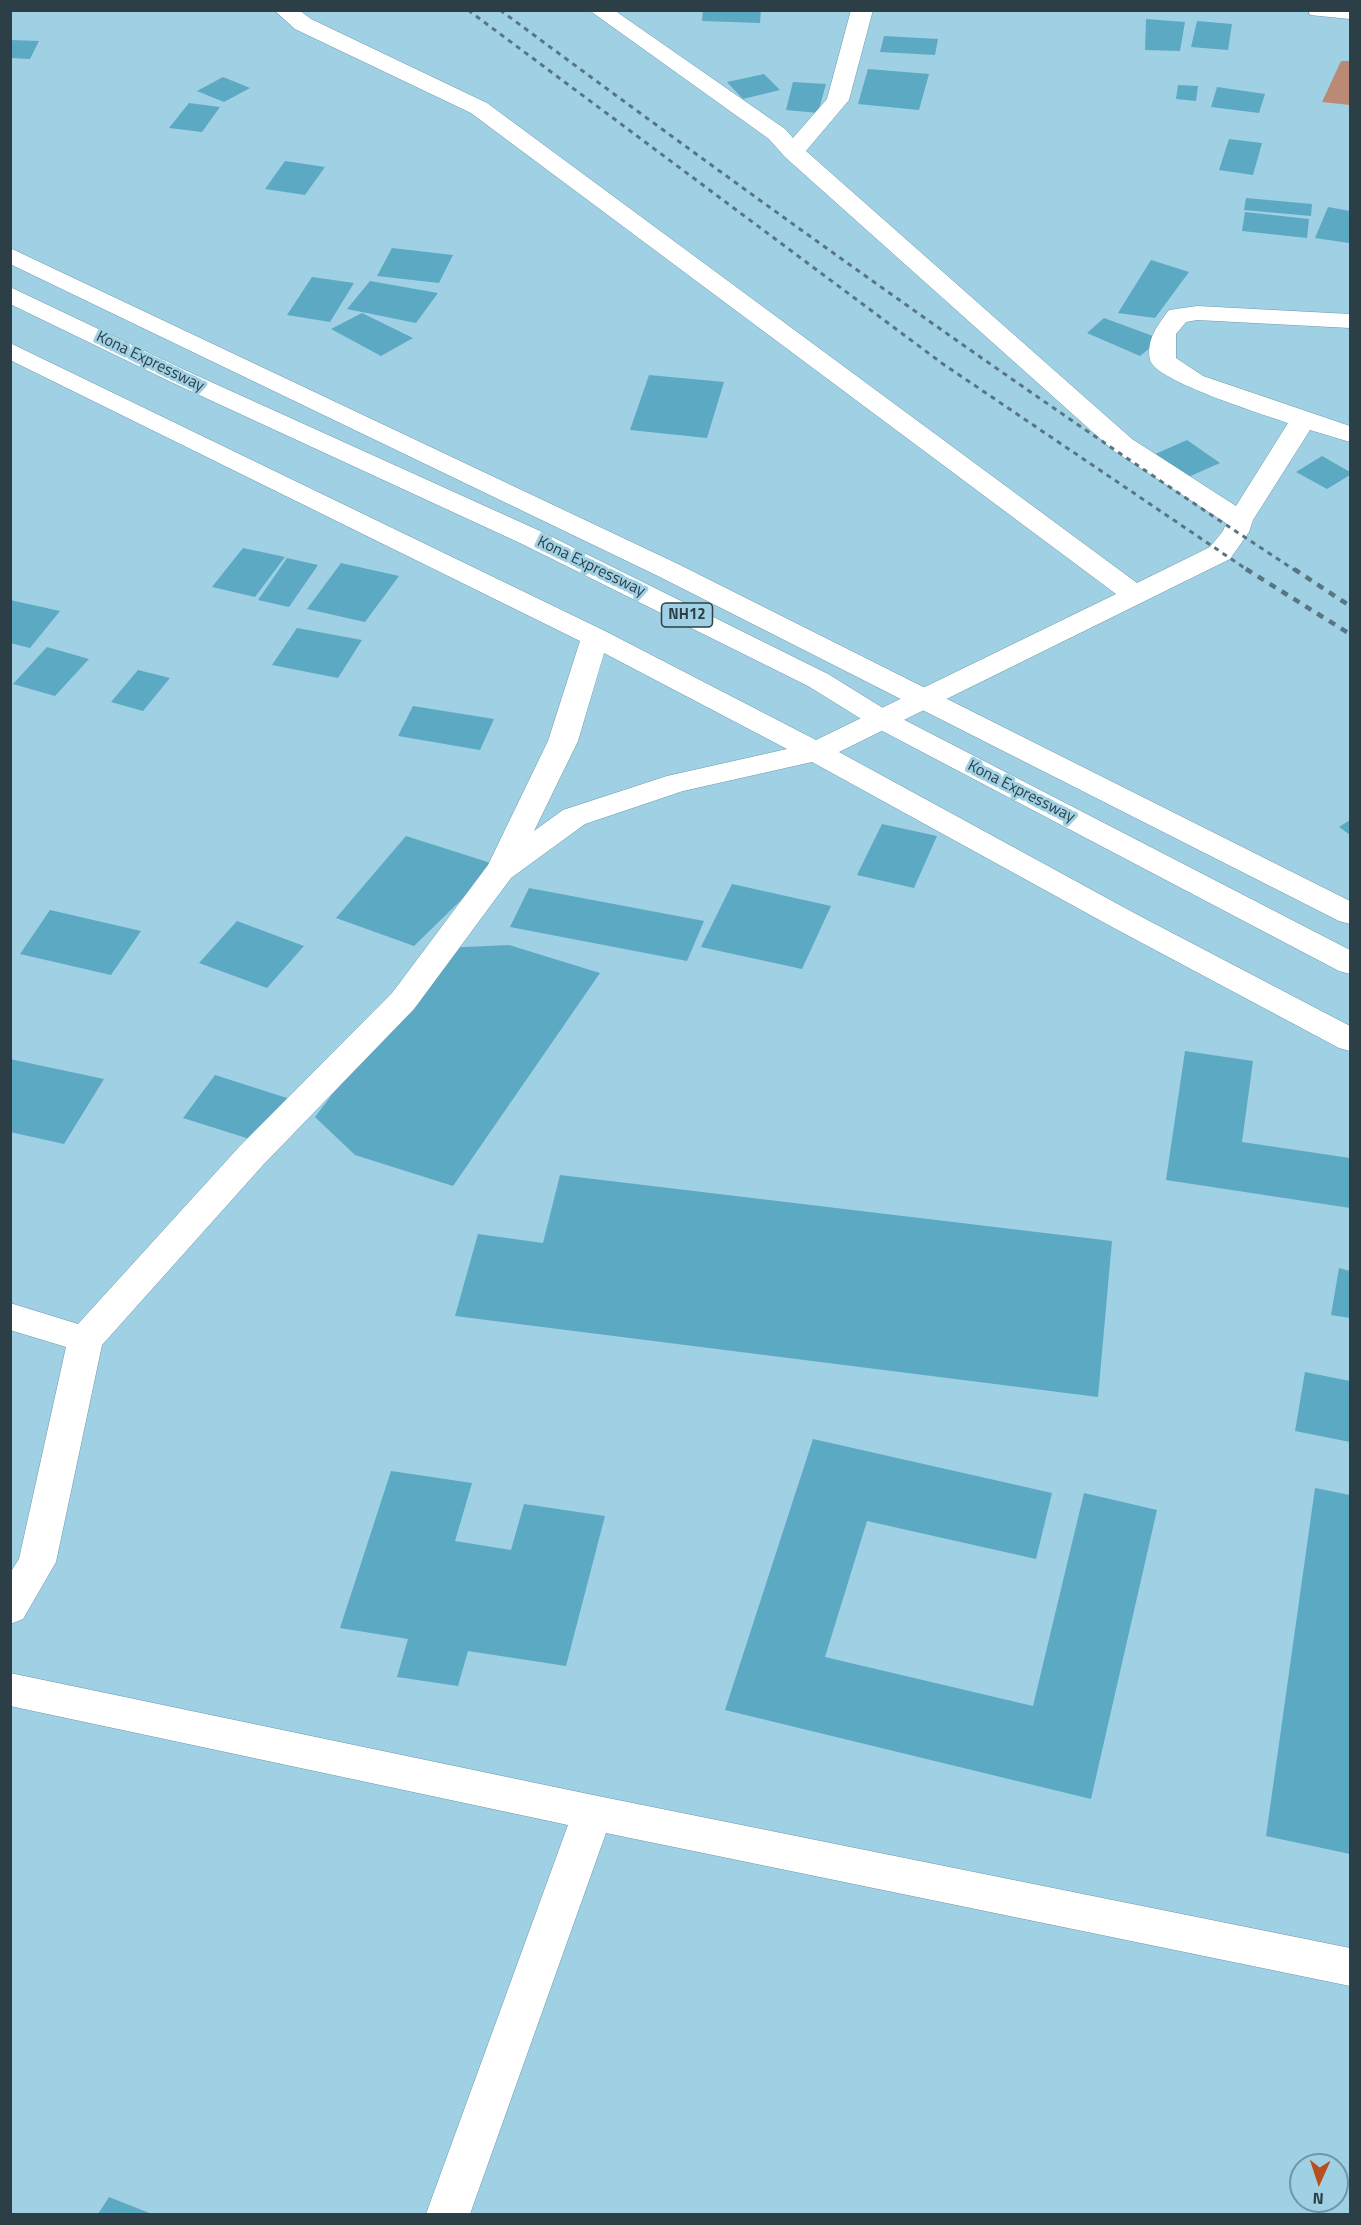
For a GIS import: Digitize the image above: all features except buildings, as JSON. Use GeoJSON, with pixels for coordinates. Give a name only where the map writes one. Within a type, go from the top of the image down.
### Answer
{"type":"FeatureCollection","features":[{"type":"Feature","properties":{"kind":"main road"},"geometry":{"type":"LineString","coordinates":[[284,10],[303,24],[479,108],[1135,595]]}},
{"type":"Feature","properties":{"kind":"main road"},"geometry":{"type":"LineString","coordinates":[[599,10],[777,134],[793,152],[1123,445],[1240,520]]}},
{"type":"Feature","properties":{"kind":"main road"},"geometry":{"type":"LineString","coordinates":[[793,152],[837,100],[862,10]]}},
{"type":"Feature","properties":{"kind":"main road"},"geometry":{"type":"LineString","coordinates":[[1318,10],[1350,13]]}},
{"type":"Feature","properties":{"kind":"main road","name":"Kona Expressway"},"geometry":{"type":"LineString","coordinates":[[10,255],[657,565],[1350,914]]}},
{"type":"Feature","properties":{"kind":"main road","name":"Kona Expressway"},"geometry":{"type":"LineString","coordinates":[[10,294],[180,378],[530,537],[818,680],[881,719],[1350,963]]}},
{"type":"Feature","properties":{"kind":"main road"},"geometry":{"type":"LineString","coordinates":[[1350,321],[1197,313],[1178,315],[1164,334],[1163,361],[1194,381],[1303,420],[1350,434]]}},
{"type":"Feature","properties":{"kind":"main road"},"geometry":{"type":"LineString","coordinates":[[15,359],[595,637],[816,752],[1145,932],[1350,1040]]}},
{"type":"Feature","properties":{"kind":"main road"},"geometry":{"type":"LineString","coordinates":[[500,871],[574,817],[677,783],[816,752],[1220,553],[1236,532],[1240,520],[1303,420]]}},
{"type":"Feature","properties":{"kind":"main road"},"geometry":{"type":"LineString","coordinates":[[10,1608],[37,1562],[85,1340],[251,1156],[403,1001],[500,871],[563,741],[595,637]]}},
{"type":"Feature","properties":{"kind":"main road"},"geometry":{"type":"LineString","coordinates":[[10,1316],[85,1340]]}},
{"type":"Feature","properties":{"kind":"main road"},"geometry":{"type":"LineString","coordinates":[[10,1689],[593,1814],[1350,1967]]}},
{"type":"Feature","properties":{"kind":"main road"},"geometry":{"type":"LineString","coordinates":[[448,2214],[593,1814]]}},
{"type":"Feature","properties":{"kind":"shaded area"},"geometry":{"type":"Polygon","coordinates":[[[1341,61],[1350,61],[1350,105],[1322,102],[1341,61]]]}},
{"type":"Feature","properties":{"kind":"railway"},"geometry":{"type":"LineString","coordinates":[[468,10],[943,364],[1247,569]]}},
{"type":"Feature","properties":{"kind":"railway"},"geometry":{"type":"LineString","coordinates":[[500,10],[696,154],[993,366],[1296,571]]}},
{"type":"Feature","properties":{"kind":"railway"},"geometry":{"type":"LineString","coordinates":[[1247,569],[1350,634]]}},
{"type":"Feature","properties":{"kind":"railway"},"geometry":{"type":"LineString","coordinates":[[1294,569],[1350,606]]}}]}
